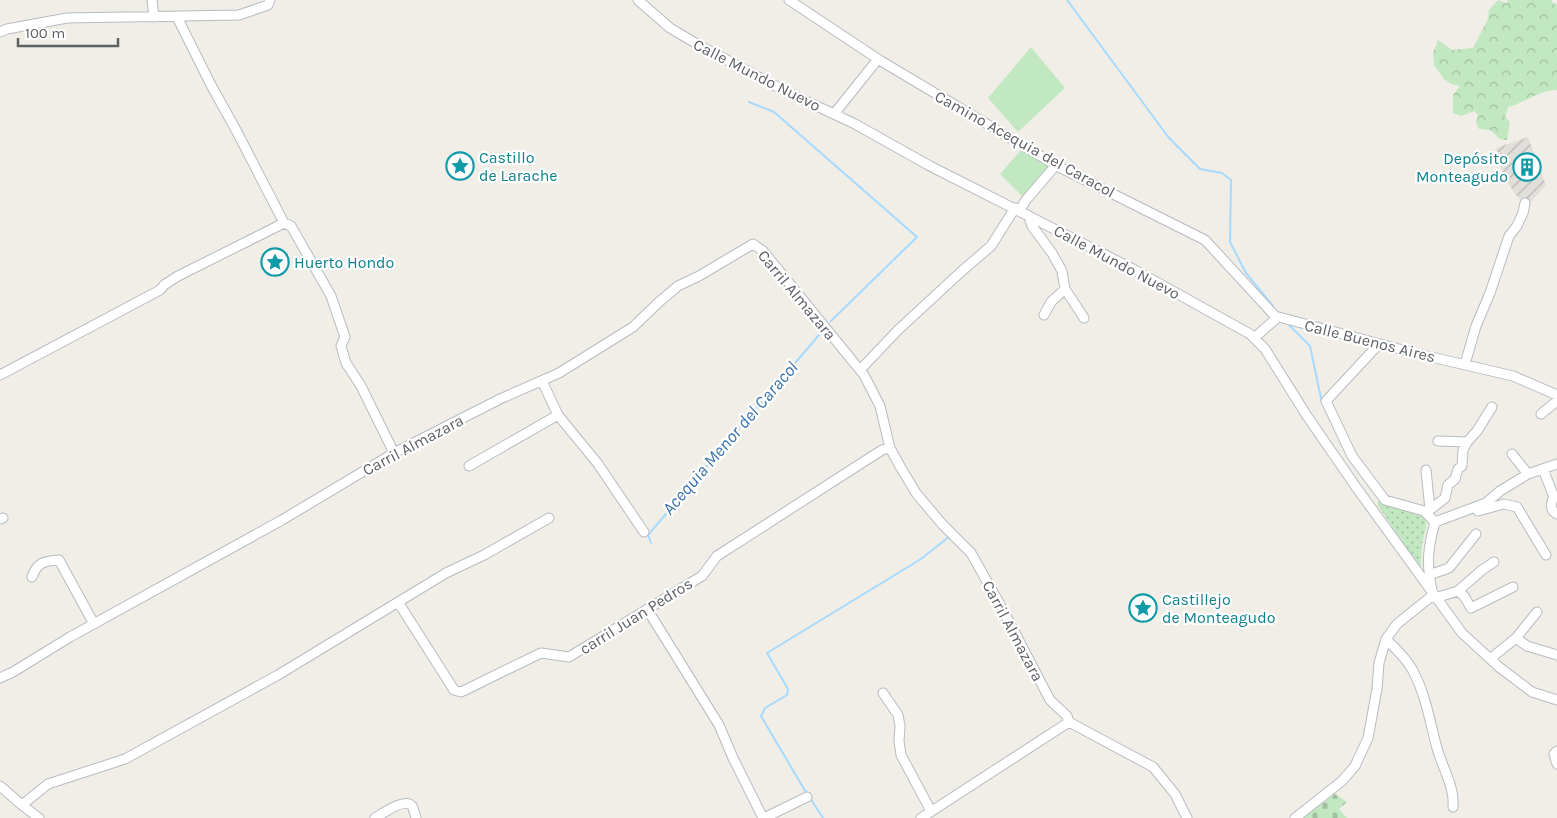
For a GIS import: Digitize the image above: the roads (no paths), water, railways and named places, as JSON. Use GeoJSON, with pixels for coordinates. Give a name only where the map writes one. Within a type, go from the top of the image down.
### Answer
{"type":"FeatureCollection","features":[{"type":"Feature","properties":{"kind":"street"},"geometry":{"type":"LineString","coordinates":[[152,0],[154,17]]}},
{"type":"Feature","properties":{"kind":"street"},"geometry":{"type":"LineString","coordinates":[[0,32],[67,18],[239,15],[268,5],[270,0]]}},
{"type":"Feature","properties":{"kind":"street","name":"Calle Mundo Nuevo"},"geometry":{"type":"LineString","coordinates":[[638,0],[670,28],[697,44],[785,91],[855,124],[930,166],[1133,269],[1250,334],[1265,349],[1318,432],[1462,633],[1532,692],[1557,700]]}},
{"type":"Feature","properties":{"kind":"street","name":"Camino Acequia del Caracol"},"geometry":{"type":"LineString","coordinates":[[789,0],[878,59],[1056,165],[1206,240],[1277,317]]}},
{"type":"Feature","properties":{"kind":"street"},"geometry":{"type":"LineString","coordinates":[[177,16],[211,86],[284,222],[291,226],[330,296],[345,337],[341,346],[346,363],[361,386],[394,453]]}},
{"type":"Feature","properties":{"kind":"street"},"geometry":{"type":"LineString","coordinates":[[834,114],[878,59]]}},
{"type":"Feature","properties":{"kind":"street"},"geometry":{"type":"LineString","coordinates":[[860,370],[898,330],[991,246],[1017,210],[1056,165]]}},
{"type":"Feature","properties":{"kind":"street"},"geometry":{"type":"LineString","coordinates":[[1465,364],[1476,326],[1490,293],[1509,236],[1517,226],[1525,203]]}},
{"type":"Feature","properties":{"kind":"street"},"geometry":{"type":"LineString","coordinates":[[1028,215],[1032,226],[1052,253],[1062,271],[1065,289],[1084,318]]}},
{"type":"Feature","properties":{"kind":"street"},"geometry":{"type":"LineString","coordinates":[[0,375],[160,290],[178,276],[284,222]]}},
{"type":"Feature","properties":{"kind":"street","name":"Carril Almazara"},"geometry":{"type":"LineString","coordinates":[[0,678],[282,520],[394,453],[500,399],[559,373],[633,327],[678,286],[753,244],[763,251],[864,375],[880,406],[890,448],[916,493],[942,524],[971,553],[1050,700],[1067,716],[1070,722],[1153,767],[1175,794],[1187,818]]}},
{"type":"Feature","properties":{"kind":"street"},"geometry":{"type":"LineString","coordinates":[[1044,315],[1051,302],[1065,289]]}},
{"type":"Feature","properties":{"kind":"street"},"geometry":{"type":"LineString","coordinates":[[1254,338],[1277,317]]}},
{"type":"Feature","properties":{"kind":"street","name":"Calle Buenos Aires"},"geometry":{"type":"LineString","coordinates":[[1277,317],[1513,376],[1557,395]]}},
{"type":"Feature","properties":{"kind":"street"},"geometry":{"type":"LineString","coordinates":[[1379,344],[1326,402],[1352,456],[1385,500],[1428,511],[1445,498],[1448,484],[1455,479],[1458,469],[1462,466],[1463,450],[1467,442],[1477,431],[1492,407]]}},
{"type":"Feature","properties":{"kind":"street"},"geometry":{"type":"LineString","coordinates":[[542,381],[558,415],[598,464],[644,532]]}},
{"type":"Feature","properties":{"kind":"street"},"geometry":{"type":"LineString","coordinates":[[1541,414],[1557,401]]}},
{"type":"Feature","properties":{"kind":"street"},"geometry":{"type":"LineString","coordinates":[[469,466],[558,415]]}},
{"type":"Feature","properties":{"kind":"street"},"geometry":{"type":"LineString","coordinates":[[1438,441],[1467,442]]}},
{"type":"Feature","properties":{"kind":"street","name":"carril Juan Pedros"},"geometry":{"type":"LineString","coordinates":[[398,602],[454,690],[461,692],[541,653],[569,657],[702,576],[717,556],[882,450],[890,448]]}},
{"type":"Feature","properties":{"kind":"street"},"geometry":{"type":"LineString","coordinates":[[1512,454],[1528,474]]}},
{"type":"Feature","properties":{"kind":"street"},"geometry":{"type":"LineString","coordinates":[[1435,522],[1486,503],[1500,490],[1528,474],[1557,464]]}},
{"type":"Feature","properties":{"kind":"street"},"geometry":{"type":"LineString","coordinates":[[1543,469],[1554,497],[1551,502],[1551,508],[1557,514]]}},
{"type":"Feature","properties":{"kind":"street"},"geometry":{"type":"LineString","coordinates":[[1426,470],[1428,511],[1435,522],[1429,546],[1429,575],[1434,596]]}},
{"type":"Feature","properties":{"kind":"street"},"geometry":{"type":"LineString","coordinates":[[1450,516],[1451,519],[1504,504],[1513,505],[1518,508],[1534,538],[1538,541],[1546,555]]}},
{"type":"Feature","properties":{"kind":"street"},"geometry":{"type":"LineString","coordinates":[[22,806],[48,784],[125,759],[278,675],[446,573],[484,555],[549,518]]}},
{"type":"Feature","properties":{"kind":"street"},"geometry":{"type":"LineString","coordinates":[[1429,575],[1449,568],[1476,534]]}},
{"type":"Feature","properties":{"kind":"street"},"geometry":{"type":"LineString","coordinates":[[32,577],[34,570],[46,560],[59,560],[94,624]]}},
{"type":"Feature","properties":{"kind":"street"},"geometry":{"type":"LineString","coordinates":[[1295,818],[1342,781],[1355,766],[1368,738],[1377,689],[1378,663],[1386,639],[1398,624],[1434,596],[1458,591],[1494,562]]}},
{"type":"Feature","properties":{"kind":"street"},"geometry":{"type":"LineString","coordinates":[[1458,591],[1472,608],[1513,588]]}},
{"type":"Feature","properties":{"kind":"street"},"geometry":{"type":"LineString","coordinates":[[647,609],[719,725],[762,816],[766,817],[807,798]]}},
{"type":"Feature","properties":{"kind":"street"},"geometry":{"type":"LineString","coordinates":[[1490,658],[1516,638],[1537,612]]}},
{"type":"Feature","properties":{"kind":"street"},"geometry":{"type":"LineString","coordinates":[[1516,638],[1527,646],[1557,655]]}},
{"type":"Feature","properties":{"kind":"street"},"geometry":{"type":"LineString","coordinates":[[1386,639],[1402,655],[1414,672],[1428,710],[1437,749],[1454,797],[1453,807]]}},
{"type":"Feature","properties":{"kind":"street"},"geometry":{"type":"LineString","coordinates":[[883,693],[898,715],[901,755],[931,812]]}},
{"type":"Feature","properties":{"kind":"street"},"geometry":{"type":"LineString","coordinates":[[921,818],[1070,722]]}},
{"type":"Feature","properties":{"kind":"street"},"geometry":{"type":"LineString","coordinates":[[1557,751],[1554,754],[1557,764]]}},
{"type":"Feature","properties":{"kind":"street"},"geometry":{"type":"LineString","coordinates":[[0,786],[22,806],[39,818]]}},
{"type":"Feature","properties":{"kind":"street"},"geometry":{"type":"LineString","coordinates":[[374,818],[402,803],[408,803],[412,806],[416,818]]}},
{"type":"Feature","properties":{"kind":"waterway"},"geometry":{"type":"LineString","coordinates":[[1067,0],[1169,138],[1200,169],[1222,173],[1231,180],[1230,242],[1246,273],[1273,306]]}},
{"type":"Feature","properties":{"kind":"waterway","name":"Acequia Menor del Caracol"},"geometry":{"type":"LineString","coordinates":[[749,102],[774,112],[917,237],[831,321]]}},
{"type":"Feature","properties":{"kind":"waterway"},"geometry":{"type":"LineString","coordinates":[[1286,322],[1310,346],[1322,403]]}},
{"type":"Feature","properties":{"kind":"waterway","name":"Acequia Menor del Caracol"},"geometry":{"type":"LineString","coordinates":[[651,543],[648,535],[819,335]]}},
{"type":"Feature","properties":{"kind":"waterway"},"geometry":{"type":"LineString","coordinates":[[807,794],[761,716],[765,708],[787,695],[788,689],[767,653],[921,559],[950,536]]}},
{"type":"Feature","properties":{"kind":"waterway"},"geometry":{"type":"LineString","coordinates":[[810,798],[823,818]]}},
{"type":"Feature","properties":{"kind":"place","name":"Castillo de Larache"},"geometry":{"type":"Point","coordinates":[460,166]}},
{"type":"Feature","properties":{"kind":"place","name":"Depósito Monteagudo"},"geometry":{"type":"Point","coordinates":[1527,167]}},
{"type":"Feature","properties":{"kind":"place","name":"Huerto Hondo"},"geometry":{"type":"Point","coordinates":[275,262]}},
{"type":"Feature","properties":{"kind":"place","name":"Castillejo de Monteagudo"},"geometry":{"type":"Point","coordinates":[1143,608]}}]}
